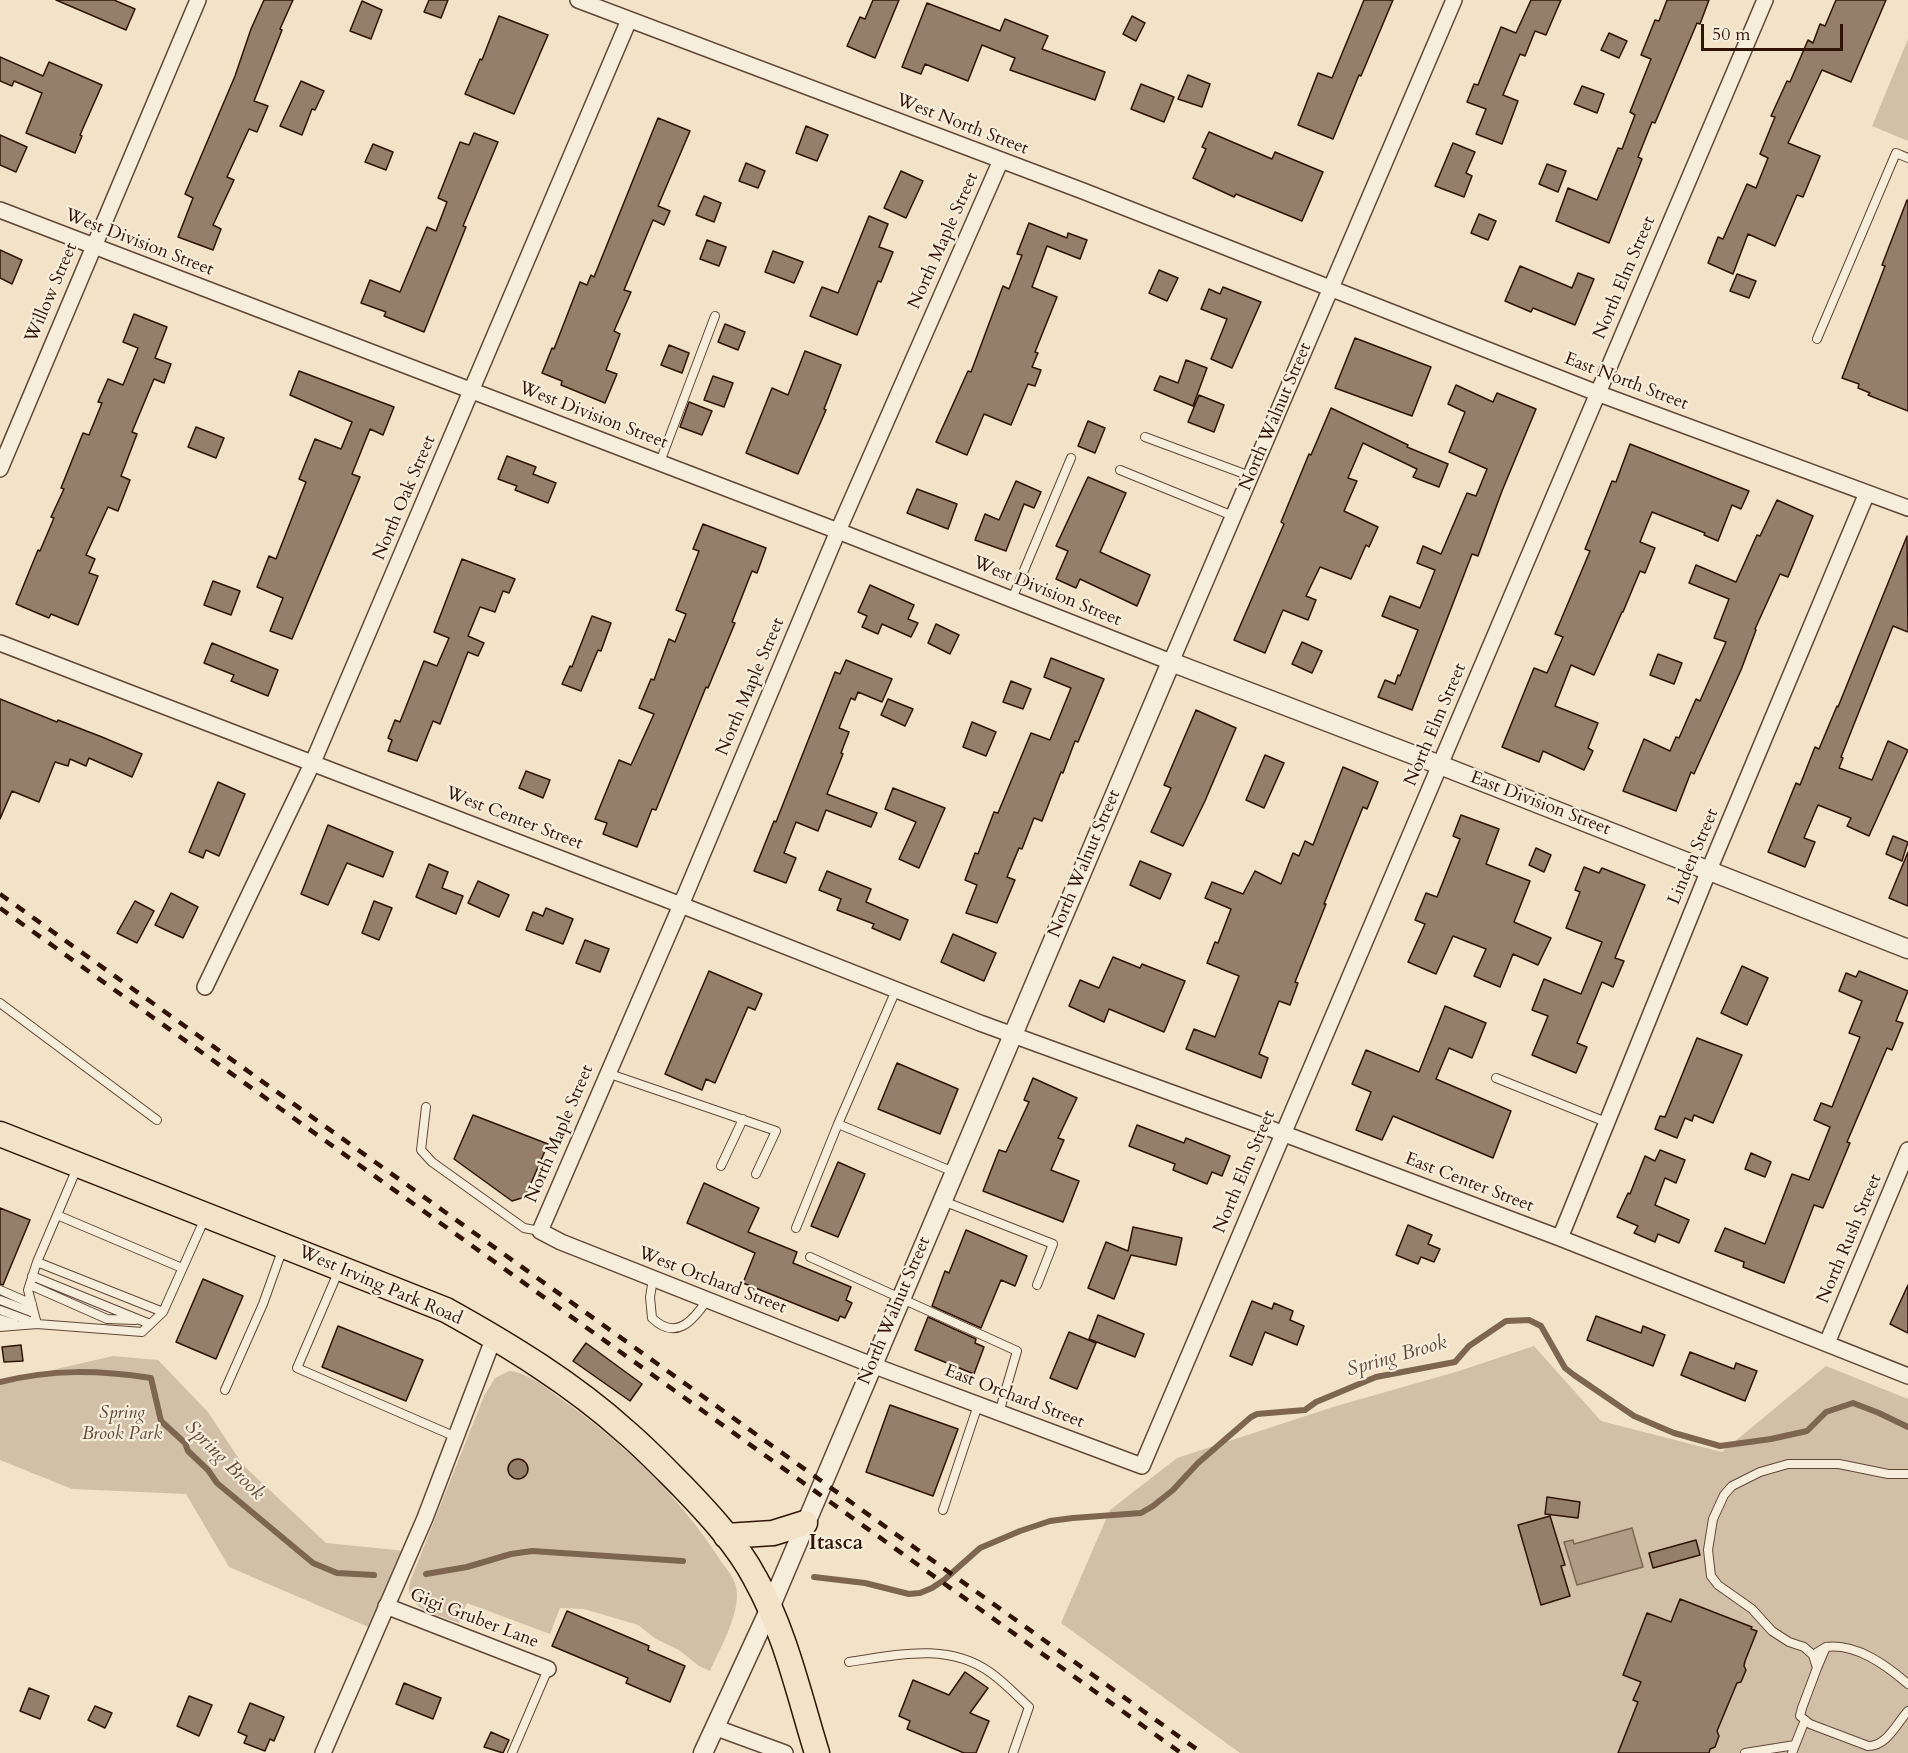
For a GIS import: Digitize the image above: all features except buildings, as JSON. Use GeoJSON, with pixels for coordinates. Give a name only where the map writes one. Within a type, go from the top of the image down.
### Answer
{"type":"FeatureCollection","features":[{"type":"Feature","properties":{"kind":"main road","name":"West Irving Park Road"},"geometry":{"type":"LineString","coordinates":[[0,1134],[446,1310],[494,1337],[558,1379],[625,1431],[707,1512],[755,1577],[770,1608],[817,1753]]}},
{"type":"Feature","properties":{"kind":"main road"},"geometry":{"type":"LineString","coordinates":[[726,1536],[773,1533],[805,1523]]}},
{"type":"Feature","properties":{"kind":"street","name":"Willow Street"},"geometry":{"type":"LineString","coordinates":[[0,469],[198,0]]}},
{"type":"Feature","properties":{"kind":"street","name":"West North Street"},"geometry":{"type":"LineString","coordinates":[[578,0],[1155,218],[1331,290]]}},
{"type":"Feature","properties":{"kind":"street","name":"North Walnut Street"},"geometry":{"type":"LineString","coordinates":[[703,1753],[770,1608],[1454,0]]}},
{"type":"Feature","properties":{"kind":"street","name":"North Elm Street"},"geometry":{"type":"LineString","coordinates":[[1142,1466],[1766,0]]}},
{"type":"Feature","properties":{"kind":"street","name":"North Oak Street"},"geometry":{"type":"LineString","coordinates":[[205,987],[313,762],[629,20]]}},
{"type":"Feature","properties":{"kind":"street","name":"North Maple Street"},"geometry":{"type":"LineString","coordinates":[[540,1231],[838,531],[1000,160]]}},
{"type":"Feature","properties":{"kind":"street","name":"West Division Street"},"geometry":{"type":"LineString","coordinates":[[0,210],[660,462],[1171,662]]}},
{"type":"Feature","properties":{"kind":"street","name":"East North Street"},"geometry":{"type":"LineString","coordinates":[[1331,290],[1597,393],[1908,508]]}},
{"type":"Feature","properties":{"kind":"street","name":"Linden Street"},"geometry":{"type":"LineString","coordinates":[[1560,1238],[1709,870],[1868,493]]}},
{"type":"Feature","properties":{"kind":"street","name":"West Center Street"},"geometry":{"type":"LineString","coordinates":[[0,643],[681,904],[1012,1035]]}},
{"type":"Feature","properties":{"kind":"street","name":"East Division Street"},"geometry":{"type":"LineString","coordinates":[[1171,662],[1709,870],[1908,950]]}},
{"type":"Feature","properties":{"kind":"street","name":"East Center Street"},"geometry":{"type":"LineString","coordinates":[[1012,1035],[1282,1133],[1560,1238],[1908,1376]]}},
{"type":"Feature","properties":{"kind":"street","name":"North Rush Street"},"geometry":{"type":"LineString","coordinates":[[1827,1343],[1908,1150]]}},
{"type":"Feature","properties":{"kind":"street","name":"West Orchard Street"},"geometry":{"type":"LineString","coordinates":[[540,1231],[561,1242],[872,1365]]}},
{"type":"Feature","properties":{"kind":"street"},"geometry":{"type":"LineString","coordinates":[[322,1753],[425,1518],[494,1337]]}},
{"type":"Feature","properties":{"kind":"street","name":"East Orchard Street"},"geometry":{"type":"LineString","coordinates":[[872,1365],[1142,1466]]}},
{"type":"Feature","properties":{"kind":"street","name":"Gigi Gruber Lane"},"geometry":{"type":"LineString","coordinates":[[386,1606],[548,1669]]}},
{"type":"Feature","properties":{"kind":"street"},"geometry":{"type":"LineString","coordinates":[[714,1727],[785,1753]]}},
{"type":"Feature","properties":{"kind":"lane"},"geometry":{"type":"LineString","coordinates":[[1816,339],[1896,153],[1908,158]]}},
{"type":"Feature","properties":{"kind":"lane"},"geometry":{"type":"LineString","coordinates":[[660,462],[715,316]]}},
{"type":"Feature","properties":{"kind":"lane"},"geometry":{"type":"LineString","coordinates":[[1145,436],[1250,476]]}},
{"type":"Feature","properties":{"kind":"lane"},"geometry":{"type":"LineString","coordinates":[[1012,599],[1071,458]]}},
{"type":"Feature","properties":{"kind":"lane"},"geometry":{"type":"LineString","coordinates":[[1120,470],[1233,516]]}},
{"type":"Feature","properties":{"kind":"lane"},"geometry":{"type":"LineString","coordinates":[[796,1228],[896,990]]}},
{"type":"Feature","properties":{"kind":"lane"},"geometry":{"type":"LineString","coordinates":[[0,1004],[157,1120]]}},
{"type":"Feature","properties":{"kind":"lane"},"geometry":{"type":"LineString","coordinates":[[607,1072],[776,1131],[756,1174]]}},
{"type":"Feature","properties":{"kind":"lane"},"geometry":{"type":"LineString","coordinates":[[1496,1078],[1606,1122]]}},
{"type":"Feature","properties":{"kind":"lane"},"geometry":{"type":"LineString","coordinates":[[426,1107],[421,1150],[432,1162],[524,1228],[540,1231]]}},
{"type":"Feature","properties":{"kind":"lane"},"geometry":{"type":"LineString","coordinates":[[722,1166],[743,1119]]}},
{"type":"Feature","properties":{"kind":"lane"},"geometry":{"type":"LineString","coordinates":[[838,1125],[954,1172]]}},
{"type":"Feature","properties":{"kind":"lane"},"geometry":{"type":"LineString","coordinates":[[37,1324],[28,1290],[37,1262],[78,1165]]}},
{"type":"Feature","properties":{"kind":"lane"},"geometry":{"type":"LineString","coordinates":[[942,1201],[1053,1244],[1037,1285]]}},
{"type":"Feature","properties":{"kind":"lane"},"geometry":{"type":"LineString","coordinates":[[57,1215],[182,1268]]}},
{"type":"Feature","properties":{"kind":"lane"},"geometry":{"type":"LineString","coordinates":[[0,1327],[37,1324],[142,1332],[163,1312],[206,1215]]}},
{"type":"Feature","properties":{"kind":"lane"},"geometry":{"type":"LineString","coordinates":[[225,1390],[263,1304],[284,1246]]}},
{"type":"Feature","properties":{"kind":"lane"},"geometry":{"type":"LineString","coordinates":[[810,1257],[1017,1351],[999,1413]]}},
{"type":"Feature","properties":{"kind":"lane"},"geometry":{"type":"LineString","coordinates":[[37,1262],[163,1312]]}},
{"type":"Feature","properties":{"kind":"lane"},"geometry":{"type":"LineString","coordinates":[[340,1268],[297,1368],[456,1437]]}},
{"type":"Feature","properties":{"kind":"lane"},"geometry":{"type":"LineString","coordinates":[[32,1276],[150,1324]]}},
{"type":"Feature","properties":{"kind":"lane"},"geometry":{"type":"LineString","coordinates":[[653,1279],[650,1297],[652,1318],[666,1329],[676,1329],[692,1321],[707,1300]]}},
{"type":"Feature","properties":{"kind":"lane"},"geometry":{"type":"LineString","coordinates":[[30,1285],[107,1319],[127,1321],[138,1319]]}},
{"type":"Feature","properties":{"kind":"lane"},"geometry":{"type":"LineString","coordinates":[[0,1290],[32,1304]]}},
{"type":"Feature","properties":{"kind":"lane"},"geometry":{"type":"LineString","coordinates":[[0,1300],[34,1313]]}},
{"type":"Feature","properties":{"kind":"lane"},"geometry":{"type":"LineString","coordinates":[[0,1310],[37,1324]]}},
{"type":"Feature","properties":{"kind":"lane"},"geometry":{"type":"LineString","coordinates":[[0,1318],[18,1326]]}},
{"type":"Feature","properties":{"kind":"lane"},"geometry":{"type":"LineString","coordinates":[[943,1510],[978,1405]]}},
{"type":"Feature","properties":{"kind":"lane"},"geometry":{"type":"LineString","coordinates":[[1817,1668],[1813,1655],[1804,1647],[1789,1642],[1772,1631],[1752,1610],[1718,1585],[1711,1576],[1709,1535],[1724,1495],[1732,1486],[1749,1477],[1788,1464],[1839,1464],[1888,1474],[1908,1474]]}},
{"type":"Feature","properties":{"kind":"lane"},"geometry":{"type":"LineString","coordinates":[[1813,1655],[1826,1647],[1836,1646],[1864,1654],[1894,1672],[1908,1684]]}},
{"type":"Feature","properties":{"kind":"lane"},"geometry":{"type":"LineString","coordinates":[[1826,1647],[1800,1716],[1810,1724],[1876,1749],[1908,1711]]}},
{"type":"Feature","properties":{"kind":"lane"},"geometry":{"type":"LineString","coordinates":[[849,1662],[917,1652],[956,1656],[991,1672],[1029,1707],[1013,1753]]}},
{"type":"Feature","properties":{"kind":"lane"},"geometry":{"type":"LineString","coordinates":[[512,1753],[548,1669]]}},
{"type":"Feature","properties":{"kind":"lane"},"geometry":{"type":"LineString","coordinates":[[1745,1753],[1795,1745],[1805,1720]]}},
{"type":"Feature","properties":{"kind":"lane"},"geometry":{"type":"LineString","coordinates":[[1792,1753],[1805,1720]]}},
{"type":"Feature","properties":{"kind":"green space"},"geometry":{"type":"Polygon","coordinates":[[[1908,39],[1908,141],[1872,126],[1908,39]]]}},
{"type":"Feature","properties":{"kind":"green space"},"geometry":{"type":"Polygon","coordinates":[[[1534,1346],[1601,1421],[1722,1452],[1826,1366],[1908,1399],[1908,1753],[1240,1753],[1061,1623],[1110,1510],[1177,1458],[1333,1407],[1459,1371],[1534,1346]]]}},
{"type":"Feature","properties":{"kind":"green space","name":"Spring Brook Park"},"geometry":{"type":"Polygon","coordinates":[[[113,1356],[158,1360],[208,1412],[243,1465],[326,1543],[406,1551],[373,1629],[229,1567],[186,1494],[72,1489],[0,1460],[0,1382],[113,1356]]]}},
{"type":"Feature","properties":{"kind":"green space"},"geometry":{"type":"Polygon","coordinates":[[[509,1371],[523,1374],[542,1385],[628,1453],[688,1515],[730,1574],[736,1586],[736,1607],[710,1671],[699,1666],[679,1650],[656,1639],[638,1625],[584,1609],[560,1608],[550,1634],[467,1603],[459,1623],[423,1609],[411,1597],[409,1589],[411,1579],[484,1396],[495,1378],[509,1371]]]}},
{"type":"Feature","properties":{"kind":"shaded area"},"geometry":{"type":"Polygon","coordinates":[[[1632,1528],[1643,1567],[1577,1585],[1564,1542],[1573,1540],[1574,1544],[1632,1528]]]}},
{"type":"Feature","properties":{"kind":"waterway","name":"Spring Brook"},"geometry":{"type":"LineString","coordinates":[[814,1577],[865,1583],[909,1594],[920,1593],[944,1580],[980,1548],[1020,1531],[1050,1521],[1141,1513],[1173,1490],[1198,1463],[1251,1417],[1257,1414],[1305,1410],[1316,1402],[1376,1377],[1455,1362],[1469,1346],[1506,1321],[1529,1320],[1541,1326],[1565,1368],[1634,1416],[1674,1433],[1720,1446],[1807,1431],[1826,1412],[1853,1403],[1908,1427]]}},
{"type":"Feature","properties":{"kind":"waterway","name":"Spring Brook"},"geometry":{"type":"LineString","coordinates":[[0,1382],[38,1375],[75,1372],[112,1373],[151,1378],[161,1421],[185,1443],[188,1451],[208,1470],[217,1483],[313,1563],[337,1573],[374,1575]]}},
{"type":"Feature","properties":{"kind":"waterway","name":"Spring Brook"},"geometry":{"type":"LineString","coordinates":[[426,1574],[467,1567],[511,1554],[532,1551],[683,1561]]}},
{"type":"Feature","properties":{"kind":"railway"},"geometry":{"type":"LineString","coordinates":[[0,894],[1202,1753]]}},
{"type":"Feature","properties":{"kind":"railway"},"geometry":{"type":"LineString","coordinates":[[0,908],[1181,1753]]}},
{"type":"Feature","properties":{"kind":"district","name":"Itasca"},"geometry":{"type":"Point","coordinates":[836,1544]}}]}
